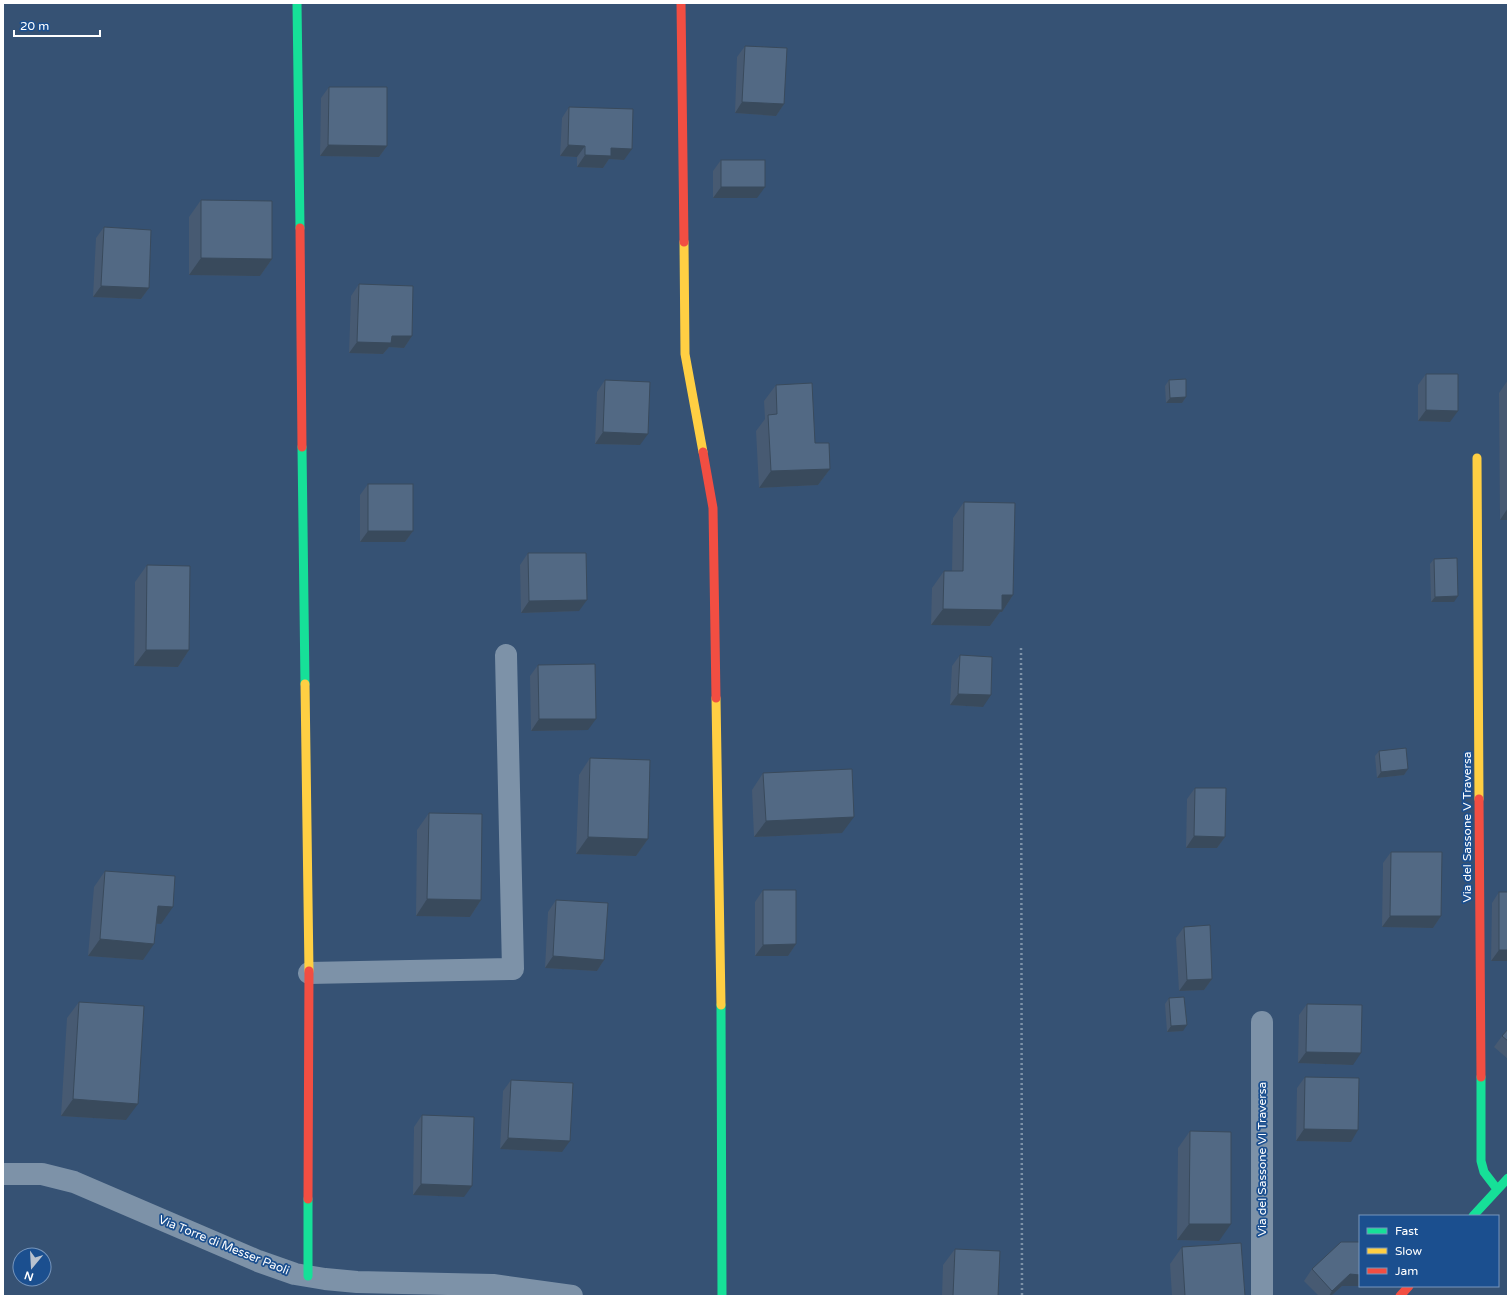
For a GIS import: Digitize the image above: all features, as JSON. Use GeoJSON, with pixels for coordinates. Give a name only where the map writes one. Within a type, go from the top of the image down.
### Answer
{"type":"FeatureCollection","features":[{"type":"Feature","properties":{"kind":"street"},"geometry":{"type":"LineString","coordinates":[[297,3],[309,973],[308,1276]]}},
{"type":"Feature","properties":{"kind":"street"},"geometry":{"type":"LineString","coordinates":[[681,3],[685,354],[713,508],[722,1034],[722,1296]]}},
{"type":"Feature","properties":{"kind":"street","name":"Via del Sassone V Traversa"},"geometry":{"type":"LineString","coordinates":[[1477,458],[1481,1161],[1484,1172],[1498,1190]]}},
{"type":"Feature","properties":{"kind":"street"},"geometry":{"type":"LineString","coordinates":[[309,973],[513,969],[506,655]]}},
{"type":"Feature","properties":{"kind":"street","name":"Via del Sassone VI Traversa"},"geometry":{"type":"LineString","coordinates":[[1262,1022],[1262,1296]]}},
{"type":"Feature","properties":{"kind":"street","name":"Via Torre di Messer Paoli"},"geometry":{"type":"LineString","coordinates":[[3,1174],[42,1174],[74,1182],[258,1261],[294,1274],[357,1282],[493,1285],[572,1296]]}},
{"type":"Feature","properties":{"kind":"street"},"geometry":{"type":"LineString","coordinates":[[1474,1215],[1508,1178]]}},
{"type":"Feature","properties":{"kind":"street"},"geometry":{"type":"LineString","coordinates":[[1400,1296],[1409,1287]]}},
{"type":"Feature","properties":{"kind":"path"},"geometry":{"type":"LineString","coordinates":[[1021,648],[1022,1296]]}},
{"type":"Feature","properties":{"kind":"building"},"geometry":{"type":"Polygon","coordinates":[[[745,46],[787,48],[784,104],[742,102],[745,46]]]}},
{"type":"Feature","properties":{"kind":"building"},"geometry":{"type":"Polygon","coordinates":[[[329,87],[387,87],[387,146],[328,145],[329,87]]]}},
{"type":"Feature","properties":{"kind":"building"},"geometry":{"type":"Polygon","coordinates":[[[569,107],[633,109],[632,149],[611,148],[611,156],[585,155],[585,146],[568,145],[569,107]]]}},
{"type":"Feature","properties":{"kind":"building"},"geometry":{"type":"Polygon","coordinates":[[[721,160],[765,160],[765,187],[721,187],[721,160]]]}},
{"type":"Feature","properties":{"kind":"building"},"geometry":{"type":"Polygon","coordinates":[[[201,200],[272,201],[272,259],[201,258],[201,200]]]}},
{"type":"Feature","properties":{"kind":"building"},"geometry":{"type":"Polygon","coordinates":[[[104,227],[151,230],[149,288],[101,286],[104,227]]]}},
{"type":"Feature","properties":{"kind":"building"},"geometry":{"type":"Polygon","coordinates":[[[359,284],[413,286],[412,336],[392,336],[391,343],[357,342],[359,284]]]}},
{"type":"Feature","properties":{"kind":"building"},"geometry":{"type":"Polygon","coordinates":[[[1426,374],[1458,374],[1458,411],[1426,410],[1426,374]]]}},
{"type":"Feature","properties":{"kind":"building"},"geometry":{"type":"Polygon","coordinates":[[[1186,379],[1186,397],[1170,398],[1169,380],[1186,379]]]}},
{"type":"Feature","properties":{"kind":"building"},"geometry":{"type":"Polygon","coordinates":[[[605,380],[650,382],[648,434],[603,432],[605,380]]]}},
{"type":"Feature","properties":{"kind":"building"},"geometry":{"type":"Polygon","coordinates":[[[812,383],[815,443],[829,443],[830,469],[771,471],[768,415],[777,414],[776,385],[812,383]]]}},
{"type":"Feature","properties":{"kind":"building"},"geometry":{"type":"Polygon","coordinates":[[[368,484],[413,484],[413,531],[368,531],[368,484]]]}},
{"type":"Feature","properties":{"kind":"building"},"geometry":{"type":"Polygon","coordinates":[[[964,502],[1015,503],[1013,595],[1002,595],[1002,610],[943,609],[944,571],[963,571],[964,502]]]}},
{"type":"Feature","properties":{"kind":"building"},"geometry":{"type":"Polygon","coordinates":[[[528,553],[586,553],[587,600],[529,601],[528,553]]]}},
{"type":"Feature","properties":{"kind":"building"},"geometry":{"type":"Polygon","coordinates":[[[1457,558],[1458,596],[1435,597],[1434,559],[1457,558]]]}},
{"type":"Feature","properties":{"kind":"building"},"geometry":{"type":"Polygon","coordinates":[[[147,565],[190,566],[189,650],[146,650],[147,565]]]}},
{"type":"Feature","properties":{"kind":"building"},"geometry":{"type":"Polygon","coordinates":[[[960,655],[992,657],[991,695],[958,694],[960,655]]]}},
{"type":"Feature","properties":{"kind":"building"},"geometry":{"type":"Polygon","coordinates":[[[595,664],[596,719],[539,719],[538,665],[595,664]]]}},
{"type":"Feature","properties":{"kind":"building"},"geometry":{"type":"Polygon","coordinates":[[[1406,748],[1408,769],[1381,772],[1379,751],[1406,748]]]}},
{"type":"Feature","properties":{"kind":"building"},"geometry":{"type":"Polygon","coordinates":[[[590,758],[650,760],[648,839],[588,837],[590,758]]]}},
{"type":"Feature","properties":{"kind":"building"},"geometry":{"type":"Polygon","coordinates":[[[852,769],[854,817],[766,821],[763,773],[852,769]]]}},
{"type":"Feature","properties":{"kind":"building"},"geometry":{"type":"Polygon","coordinates":[[[1195,788],[1226,788],[1225,837],[1194,836],[1195,788]]]}},
{"type":"Feature","properties":{"kind":"building"},"geometry":{"type":"Polygon","coordinates":[[[429,813],[482,814],[481,900],[427,899],[429,813]]]}},
{"type":"Feature","properties":{"kind":"building"},"geometry":{"type":"Polygon","coordinates":[[[1391,852],[1442,852],[1441,916],[1390,916],[1391,852]]]}},
{"type":"Feature","properties":{"kind":"building"},"geometry":{"type":"Polygon","coordinates":[[[105,871],[175,876],[173,907],[158,906],[154,944],[100,939],[105,871]]]}},
{"type":"Feature","properties":{"kind":"building"},"geometry":{"type":"Polygon","coordinates":[[[763,890],[796,890],[796,944],[763,945],[763,890]]]}},
{"type":"Feature","properties":{"kind":"building"},"geometry":{"type":"Polygon","coordinates":[[[1499,892],[1508,892],[1508,950],[1499,950],[1499,892]]]}},
{"type":"Feature","properties":{"kind":"building"},"geometry":{"type":"Polygon","coordinates":[[[556,900],[608,903],[604,960],[553,956],[556,900]]]}},
{"type":"Feature","properties":{"kind":"building"},"geometry":{"type":"Polygon","coordinates":[[[1210,925],[1212,979],[1187,980],[1184,927],[1210,925]]]}},
{"type":"Feature","properties":{"kind":"building"},"geometry":{"type":"Polygon","coordinates":[[[1184,997],[1187,1025],[1171,1026],[1169,998],[1184,997]]]}},
{"type":"Feature","properties":{"kind":"building"},"geometry":{"type":"Polygon","coordinates":[[[79,1002],[144,1006],[138,1104],[73,1099],[79,1002]]]}},
{"type":"Feature","properties":{"kind":"building"},"geometry":{"type":"Polygon","coordinates":[[[1307,1004],[1362,1005],[1361,1053],[1306,1052],[1307,1004]]]}},
{"type":"Feature","properties":{"kind":"building"},"geometry":{"type":"Polygon","coordinates":[[[1508,1029],[1508,1041],[1502,1036],[1508,1029]]]}},
{"type":"Feature","properties":{"kind":"building"},"geometry":{"type":"Polygon","coordinates":[[[1305,1077],[1359,1078],[1358,1130],[1304,1129],[1305,1077]]]}},
{"type":"Feature","properties":{"kind":"building"},"geometry":{"type":"Polygon","coordinates":[[[511,1080],[573,1083],[570,1141],[508,1138],[511,1080]]]}},
{"type":"Feature","properties":{"kind":"building"},"geometry":{"type":"Polygon","coordinates":[[[422,1115],[474,1117],[472,1186],[421,1184],[422,1115]]]}},
{"type":"Feature","properties":{"kind":"building"},"geometry":{"type":"Polygon","coordinates":[[[1190,1131],[1231,1132],[1231,1224],[1189,1224],[1190,1131]]]}},
{"type":"Feature","properties":{"kind":"building"},"geometry":{"type":"Polygon","coordinates":[[[1341,1242],[1359,1242],[1359,1275],[1350,1274],[1332,1291],[1312,1269],[1341,1242]]]}},
{"type":"Feature","properties":{"kind":"building"},"geometry":{"type":"Polygon","coordinates":[[[1241,1243],[1245,1296],[1185,1296],[1182,1247],[1241,1243]]]}},
{"type":"Feature","properties":{"kind":"building"},"geometry":{"type":"Polygon","coordinates":[[[955,1249],[1000,1251],[998,1296],[953,1296],[955,1249]]]}},
{"type":"Feature","properties":{"kind":"traffic: fast"},"geometry":{"type":"LineString","coordinates":[[297,3],[300,228]]}},
{"type":"Feature","properties":{"kind":"traffic: fast"},"geometry":{"type":"LineString","coordinates":[[302,447],[305,684]]}},
{"type":"Feature","properties":{"kind":"traffic: fast"},"geometry":{"type":"LineString","coordinates":[[721,1005],[722,1296]]}},
{"type":"Feature","properties":{"kind":"traffic: fast"},"geometry":{"type":"LineString","coordinates":[[1481,1077],[1481,1161],[1484,1172],[1497,1189]]}},
{"type":"Feature","properties":{"kind":"traffic: fast"},"geometry":{"type":"LineString","coordinates":[[1474,1215],[1508,1178]]}},
{"type":"Feature","properties":{"kind":"traffic: fast"},"geometry":{"type":"LineString","coordinates":[[308,1199],[308,1276]]}},
{"type":"Feature","properties":{"kind":"traffic: slow"},"geometry":{"type":"LineString","coordinates":[[684,242],[685,354],[703,452]]}},
{"type":"Feature","properties":{"kind":"traffic: slow"},"geometry":{"type":"LineString","coordinates":[[1477,458],[1479,799]]}},
{"type":"Feature","properties":{"kind":"traffic: slow"},"geometry":{"type":"LineString","coordinates":[[305,684],[309,971]]}},
{"type":"Feature","properties":{"kind":"traffic: slow"},"geometry":{"type":"LineString","coordinates":[[716,698],[721,1005]]}},
{"type":"Feature","properties":{"kind":"traffic: jam"},"geometry":{"type":"LineString","coordinates":[[681,3],[684,242]]}},
{"type":"Feature","properties":{"kind":"traffic: jam"},"geometry":{"type":"LineString","coordinates":[[300,228],[302,447]]}},
{"type":"Feature","properties":{"kind":"traffic: jam"},"geometry":{"type":"LineString","coordinates":[[703,452],[713,508],[716,698]]}},
{"type":"Feature","properties":{"kind":"traffic: jam"},"geometry":{"type":"LineString","coordinates":[[1479,799],[1481,1077]]}},
{"type":"Feature","properties":{"kind":"traffic: jam"},"geometry":{"type":"LineString","coordinates":[[308,1199],[309,971]]}},
{"type":"Feature","properties":{"kind":"traffic: jam"},"geometry":{"type":"LineString","coordinates":[[1400,1296],[1408,1287]]}}]}
